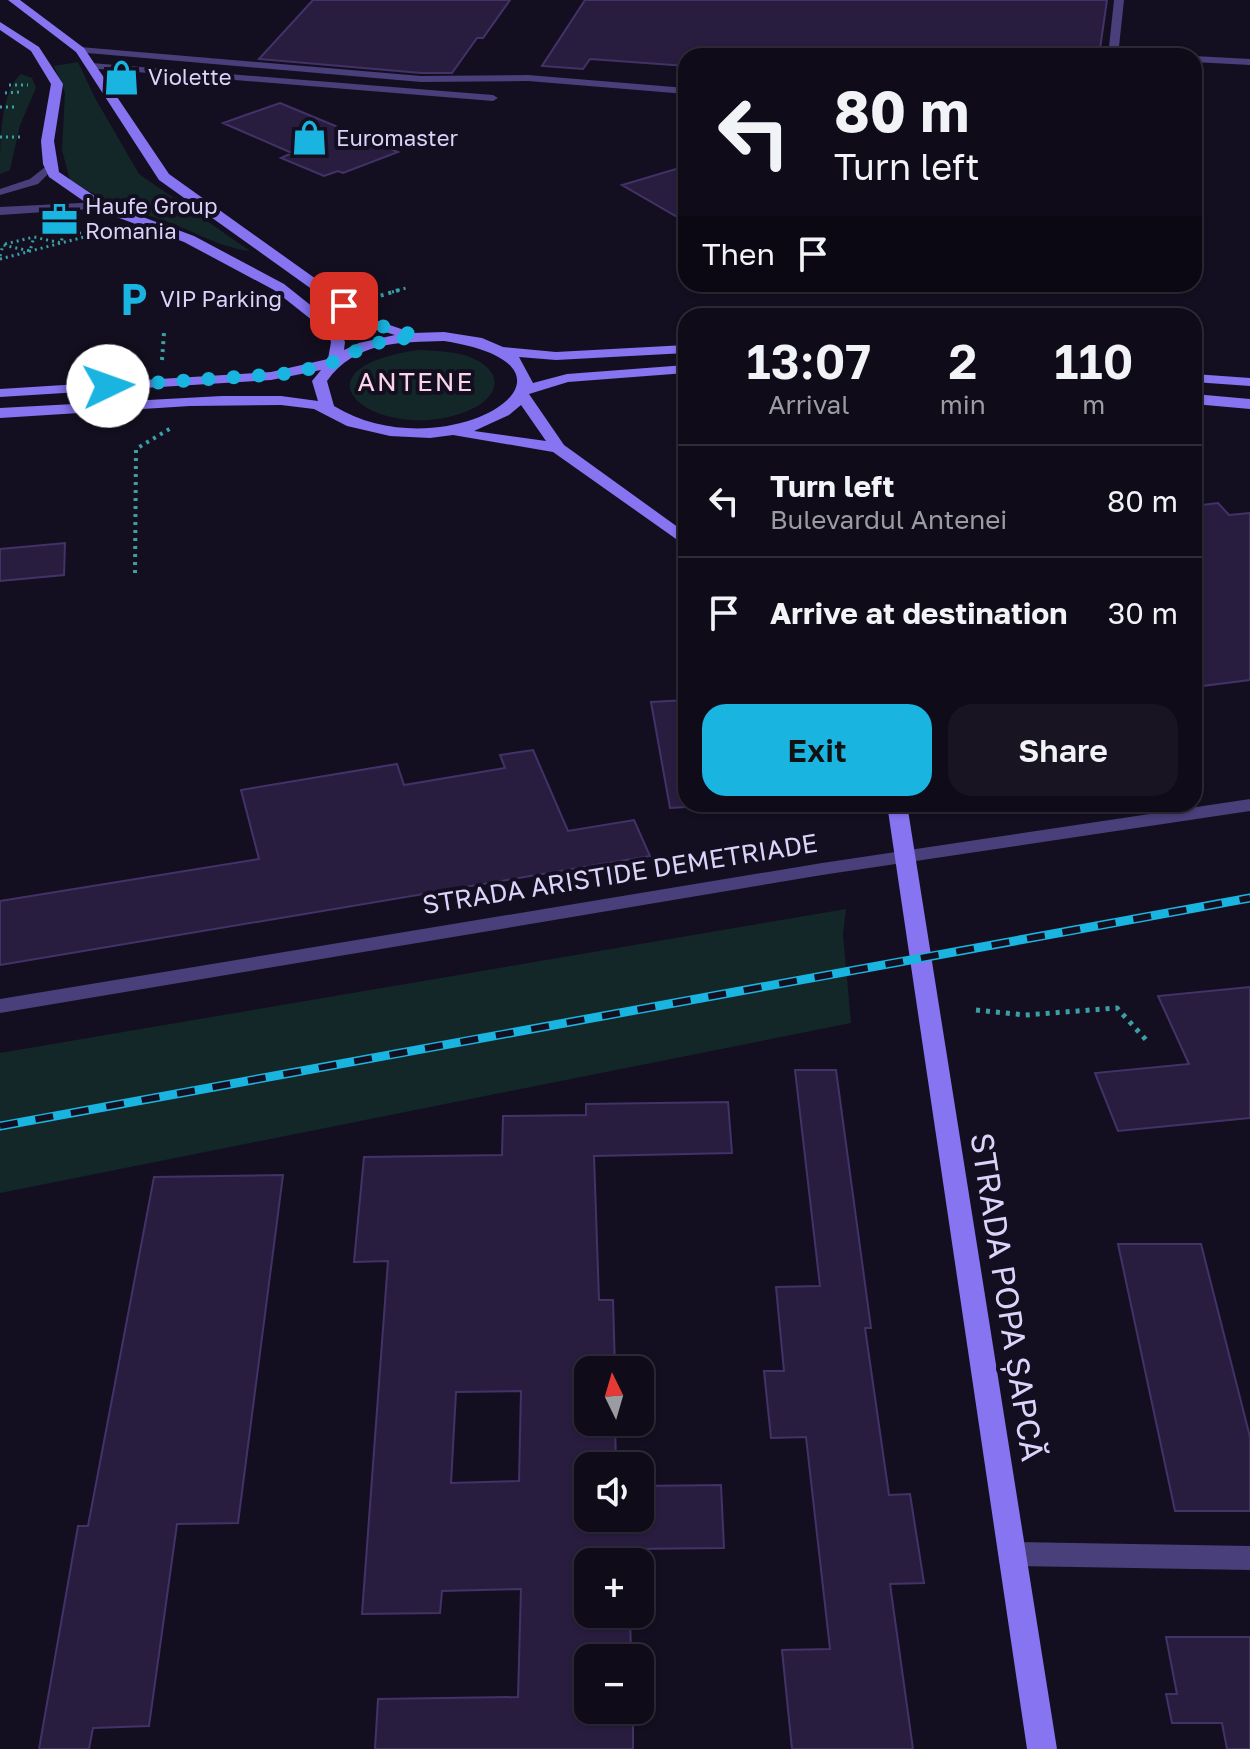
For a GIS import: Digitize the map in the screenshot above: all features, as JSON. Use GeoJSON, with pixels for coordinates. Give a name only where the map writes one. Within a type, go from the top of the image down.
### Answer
{"type":"FeatureCollection","features":[{"type":"Feature","properties":{"kind":"main road"},"geometry":{"type":"LineString","coordinates":[[13,0],[80,50],[164,177],[367,322],[418,336],[464,339],[502,351],[556,356],[678,349]]}},
{"type":"Feature","properties":{"kind":"main road"},"geometry":{"type":"LineString","coordinates":[[0,25],[35,49],[57,84],[50,127],[49,167],[61,181],[100,206],[189,239],[279,287],[317,314],[333,330],[338,342],[333,362],[318,386],[327,408],[347,422],[377,431],[412,434],[448,432],[558,448]]}},
{"type":"Feature","properties":{"kind":"main road"},"geometry":{"type":"LineString","coordinates":[[0,393],[271,376],[333,362],[371,344],[418,336]]}},
{"type":"Feature","properties":{"kind":"main road"},"geometry":{"type":"LineString","coordinates":[[502,351],[524,373],[523,392],[558,448],[678,535]]}},
{"type":"Feature","properties":{"kind":"main road"},"geometry":{"type":"LineString","coordinates":[[448,432],[495,417],[511,407],[523,392],[567,378],[678,370]]}},
{"type":"Feature","properties":{"kind":"main road"},"geometry":{"type":"LineString","coordinates":[[1202,379],[1250,382]]}},
{"type":"Feature","properties":{"kind":"main road"},"geometry":{"type":"LineString","coordinates":[[0,413],[255,400],[297,402],[327,408]]}},
{"type":"Feature","properties":{"kind":"main road"},"geometry":{"type":"LineString","coordinates":[[1202,400],[1250,404]]}},
{"type":"Feature","properties":{"kind":"main road","name":"STRADA POPA ȘAPCĂ"},"geometry":{"type":"LineString","coordinates":[[898,812],[1042,1749]]}},
{"type":"Feature","properties":{"kind":"street","name":"STRADA ARISTIDE DEMETRIADE"},"geometry":{"type":"LineString","coordinates":[[0,1006],[906,856],[1250,805]]}},
{"type":"Feature","properties":{"kind":"street"},"geometry":{"type":"LineString","coordinates":[[1012,1554],[1250,1558]]}},
{"type":"Feature","properties":{"kind":"lane"},"geometry":{"type":"LineString","coordinates":[[1114,48],[1119,0]]}},
{"type":"Feature","properties":{"kind":"lane"},"geometry":{"type":"LineString","coordinates":[[80,50],[421,79],[528,78],[678,90]]}},
{"type":"Feature","properties":{"kind":"lane"},"geometry":{"type":"LineString","coordinates":[[1202,59],[1250,62]]}},
{"type":"Feature","properties":{"kind":"lane"},"geometry":{"type":"LineString","coordinates":[[91,66],[493,98]]}},
{"type":"Feature","properties":{"kind":"lane"},"geometry":{"type":"LineString","coordinates":[[0,192],[32,184],[41,179],[49,167]]}},
{"type":"Feature","properties":{"kind":"lane"},"geometry":{"type":"LineString","coordinates":[[0,211],[100,206]]}},
{"type":"Feature","properties":{"kind":"path"},"geometry":{"type":"LineString","coordinates":[[9,85],[26,85]]}},
{"type":"Feature","properties":{"kind":"path"},"geometry":{"type":"LineString","coordinates":[[5,93],[19,92]]}},
{"type":"Feature","properties":{"kind":"path"},"geometry":{"type":"LineString","coordinates":[[0,107],[15,107]]}},
{"type":"Feature","properties":{"kind":"path"},"geometry":{"type":"LineString","coordinates":[[0,137],[28,137]]}},
{"type":"Feature","properties":{"kind":"path"},"geometry":{"type":"LineString","coordinates":[[2,245],[0,257],[30,251],[61,243],[92,235],[63,230],[61,243]]}},
{"type":"Feature","properties":{"kind":"path"},"geometry":{"type":"LineString","coordinates":[[2,245],[48,234]]}},
{"type":"Feature","properties":{"kind":"path"},"geometry":{"type":"LineString","coordinates":[[34,237],[61,243]]}},
{"type":"Feature","properties":{"kind":"path"},"geometry":{"type":"LineString","coordinates":[[30,251],[34,237]]}},
{"type":"Feature","properties":{"kind":"path"},"geometry":{"type":"LineString","coordinates":[[2,245],[30,251]]}},
{"type":"Feature","properties":{"kind":"path"},"geometry":{"type":"LineString","coordinates":[[371,298],[406,288]]}},
{"type":"Feature","properties":{"kind":"path"},"geometry":{"type":"LineString","coordinates":[[162,360],[164,333]]}},
{"type":"Feature","properties":{"kind":"path"},"geometry":{"type":"LineString","coordinates":[[135,573],[136,449],[172,428]]}},
{"type":"Feature","properties":{"kind":"path"},"geometry":{"type":"LineString","coordinates":[[976,1010],[1025,1015],[1117,1008],[1148,1042]]}},
{"type":"Feature","properties":{"kind":"green space"},"geometry":{"type":"Polygon","coordinates":[[[78,62],[139,174],[250,251],[219,243],[118,204],[70,180],[62,150],[65,93],[54,66],[78,62]]]}},
{"type":"Feature","properties":{"kind":"green space"},"geometry":{"type":"Polygon","coordinates":[[[21,74],[32,78],[36,88],[20,125],[10,170],[0,174],[5,106],[14,82],[21,74]]]}},
{"type":"Feature","properties":{"kind":"green space"},"geometry":{"type":"Polygon","coordinates":[[[418,350],[455,353],[480,362],[493,376],[492,392],[465,412],[432,420],[401,419],[376,412],[358,401],[350,387],[356,373],[377,360],[418,350]]]}},
{"type":"Feature","properties":{"kind":"green space"},"geometry":{"type":"Polygon","coordinates":[[[846,909],[843,934],[851,1023],[0,1193],[0,1053],[846,909]]]}},
{"type":"Feature","properties":{"kind":"building"},"geometry":{"type":"Polygon","coordinates":[[[313,0],[510,0],[483,38],[477,38],[452,73],[259,59],[313,0]]]}},
{"type":"Feature","properties":{"kind":"building"},"geometry":{"type":"Polygon","coordinates":[[[585,0],[1107,0],[1100,48],[678,48],[678,65],[590,59],[583,69],[542,66],[585,0]]]}},
{"type":"Feature","properties":{"kind":"building","name":"Euromaster"},"geometry":{"type":"Polygon","coordinates":[[[280,103],[398,152],[343,173],[338,171],[324,176],[281,158],[292,153],[223,123],[280,103]]]}},
{"type":"Feature","properties":{"kind":"building"},"geometry":{"type":"Polygon","coordinates":[[[678,168],[678,217],[622,185],[678,168]]]}},
{"type":"Feature","properties":{"kind":"building"},"geometry":{"type":"Polygon","coordinates":[[[1218,503],[1229,515],[1250,513],[1250,680],[1202,686],[1202,505],[1218,503]]]}},
{"type":"Feature","properties":{"kind":"building"},"geometry":{"type":"Polygon","coordinates":[[[65,543],[64,575],[0,581],[0,549],[65,543]]]}},
{"type":"Feature","properties":{"kind":"building"},"geometry":{"type":"Polygon","coordinates":[[[678,700],[678,808],[670,808],[651,702],[678,700]]]}},
{"type":"Feature","properties":{"kind":"building"},"geometry":{"type":"Polygon","coordinates":[[[533,750],[568,831],[634,820],[650,856],[0,965],[0,901],[259,859],[241,790],[397,764],[404,785],[505,768],[500,755],[533,750]]]}},
{"type":"Feature","properties":{"kind":"building"},"geometry":{"type":"Polygon","coordinates":[[[1250,987],[1250,1118],[1118,1131],[1095,1073],[1189,1064],[1158,996],[1250,987]]]}},
{"type":"Feature","properties":{"kind":"building"},"geometry":{"type":"Polygon","coordinates":[[[795,1070],[836,1070],[871,1328],[865,1328],[889,1495],[910,1494],[924,1583],[890,1584],[913,1749],[792,1749],[782,1650],[830,1649],[806,1437],[771,1438],[764,1371],[784,1371],[776,1287],[820,1286],[795,1070]]]}},
{"type":"Feature","properties":{"kind":"building"},"geometry":{"type":"Polygon","coordinates":[[[728,1102],[732,1153],[594,1156],[599,1300],[613,1300],[615,1356],[574,1356],[574,1436],[615,1436],[616,1452],[574,1452],[574,1532],[654,1532],[654,1486],[721,1485],[724,1548],[574,1548],[574,1628],[630,1628],[631,1644],[574,1644],[574,1724],[633,1724],[633,1749],[375,1749],[378,1699],[518,1697],[521,1589],[442,1591],[440,1613],[362,1614],[388,1261],[354,1262],[364,1157],[502,1155],[503,1116],[586,1115],[586,1104],[728,1102]],[[521,1391],[456,1392],[451,1483],[519,1481],[521,1391]]]}},
{"type":"Feature","properties":{"kind":"building"},"geometry":{"type":"Polygon","coordinates":[[[283,1175],[238,1523],[177,1524],[149,1726],[93,1728],[89,1749],[39,1749],[78,1526],[88,1526],[154,1177],[283,1175]]]}},
{"type":"Feature","properties":{"kind":"building"},"geometry":{"type":"Polygon","coordinates":[[[1118,1244],[1201,1244],[1250,1437],[1250,1511],[1175,1511],[1118,1244]]]}},
{"type":"Feature","properties":{"kind":"building"},"geometry":{"type":"Polygon","coordinates":[[[1166,1637],[1250,1637],[1250,1749],[1227,1749],[1222,1723],[1172,1723],[1166,1694],[1177,1694],[1166,1637]]]}},
{"type":"Feature","properties":{"kind":"railway"},"geometry":{"type":"LineString","coordinates":[[0,1126],[1250,898]]}},
{"type":"Feature","properties":{"kind":"place","name":"Violette"},"geometry":{"type":"Point","coordinates":[122,77]}},
{"type":"Feature","properties":{"kind":"place","name":"Euromaster"},"geometry":{"type":"Point","coordinates":[310,138]}},
{"type":"Feature","properties":{"kind":"place","name":"Haufe Group Romania"},"geometry":{"type":"Point","coordinates":[59,219]}},
{"type":"Feature","properties":{"kind":"place","name":"VIP Parking"},"geometry":{"type":"Point","coordinates":[134,299]}},
{"type":"Feature","properties":{"kind":"district","name":"ANTENE"},"geometry":{"type":"Point","coordinates":[416,382]}},
{"type":"Feature","properties":{"kind":"route"},"geometry":{"type":"LineString","coordinates":[[108,386],[294,373],[331,363],[371,344],[418,336],[390,331],[367,322],[344,306]]}}]}
